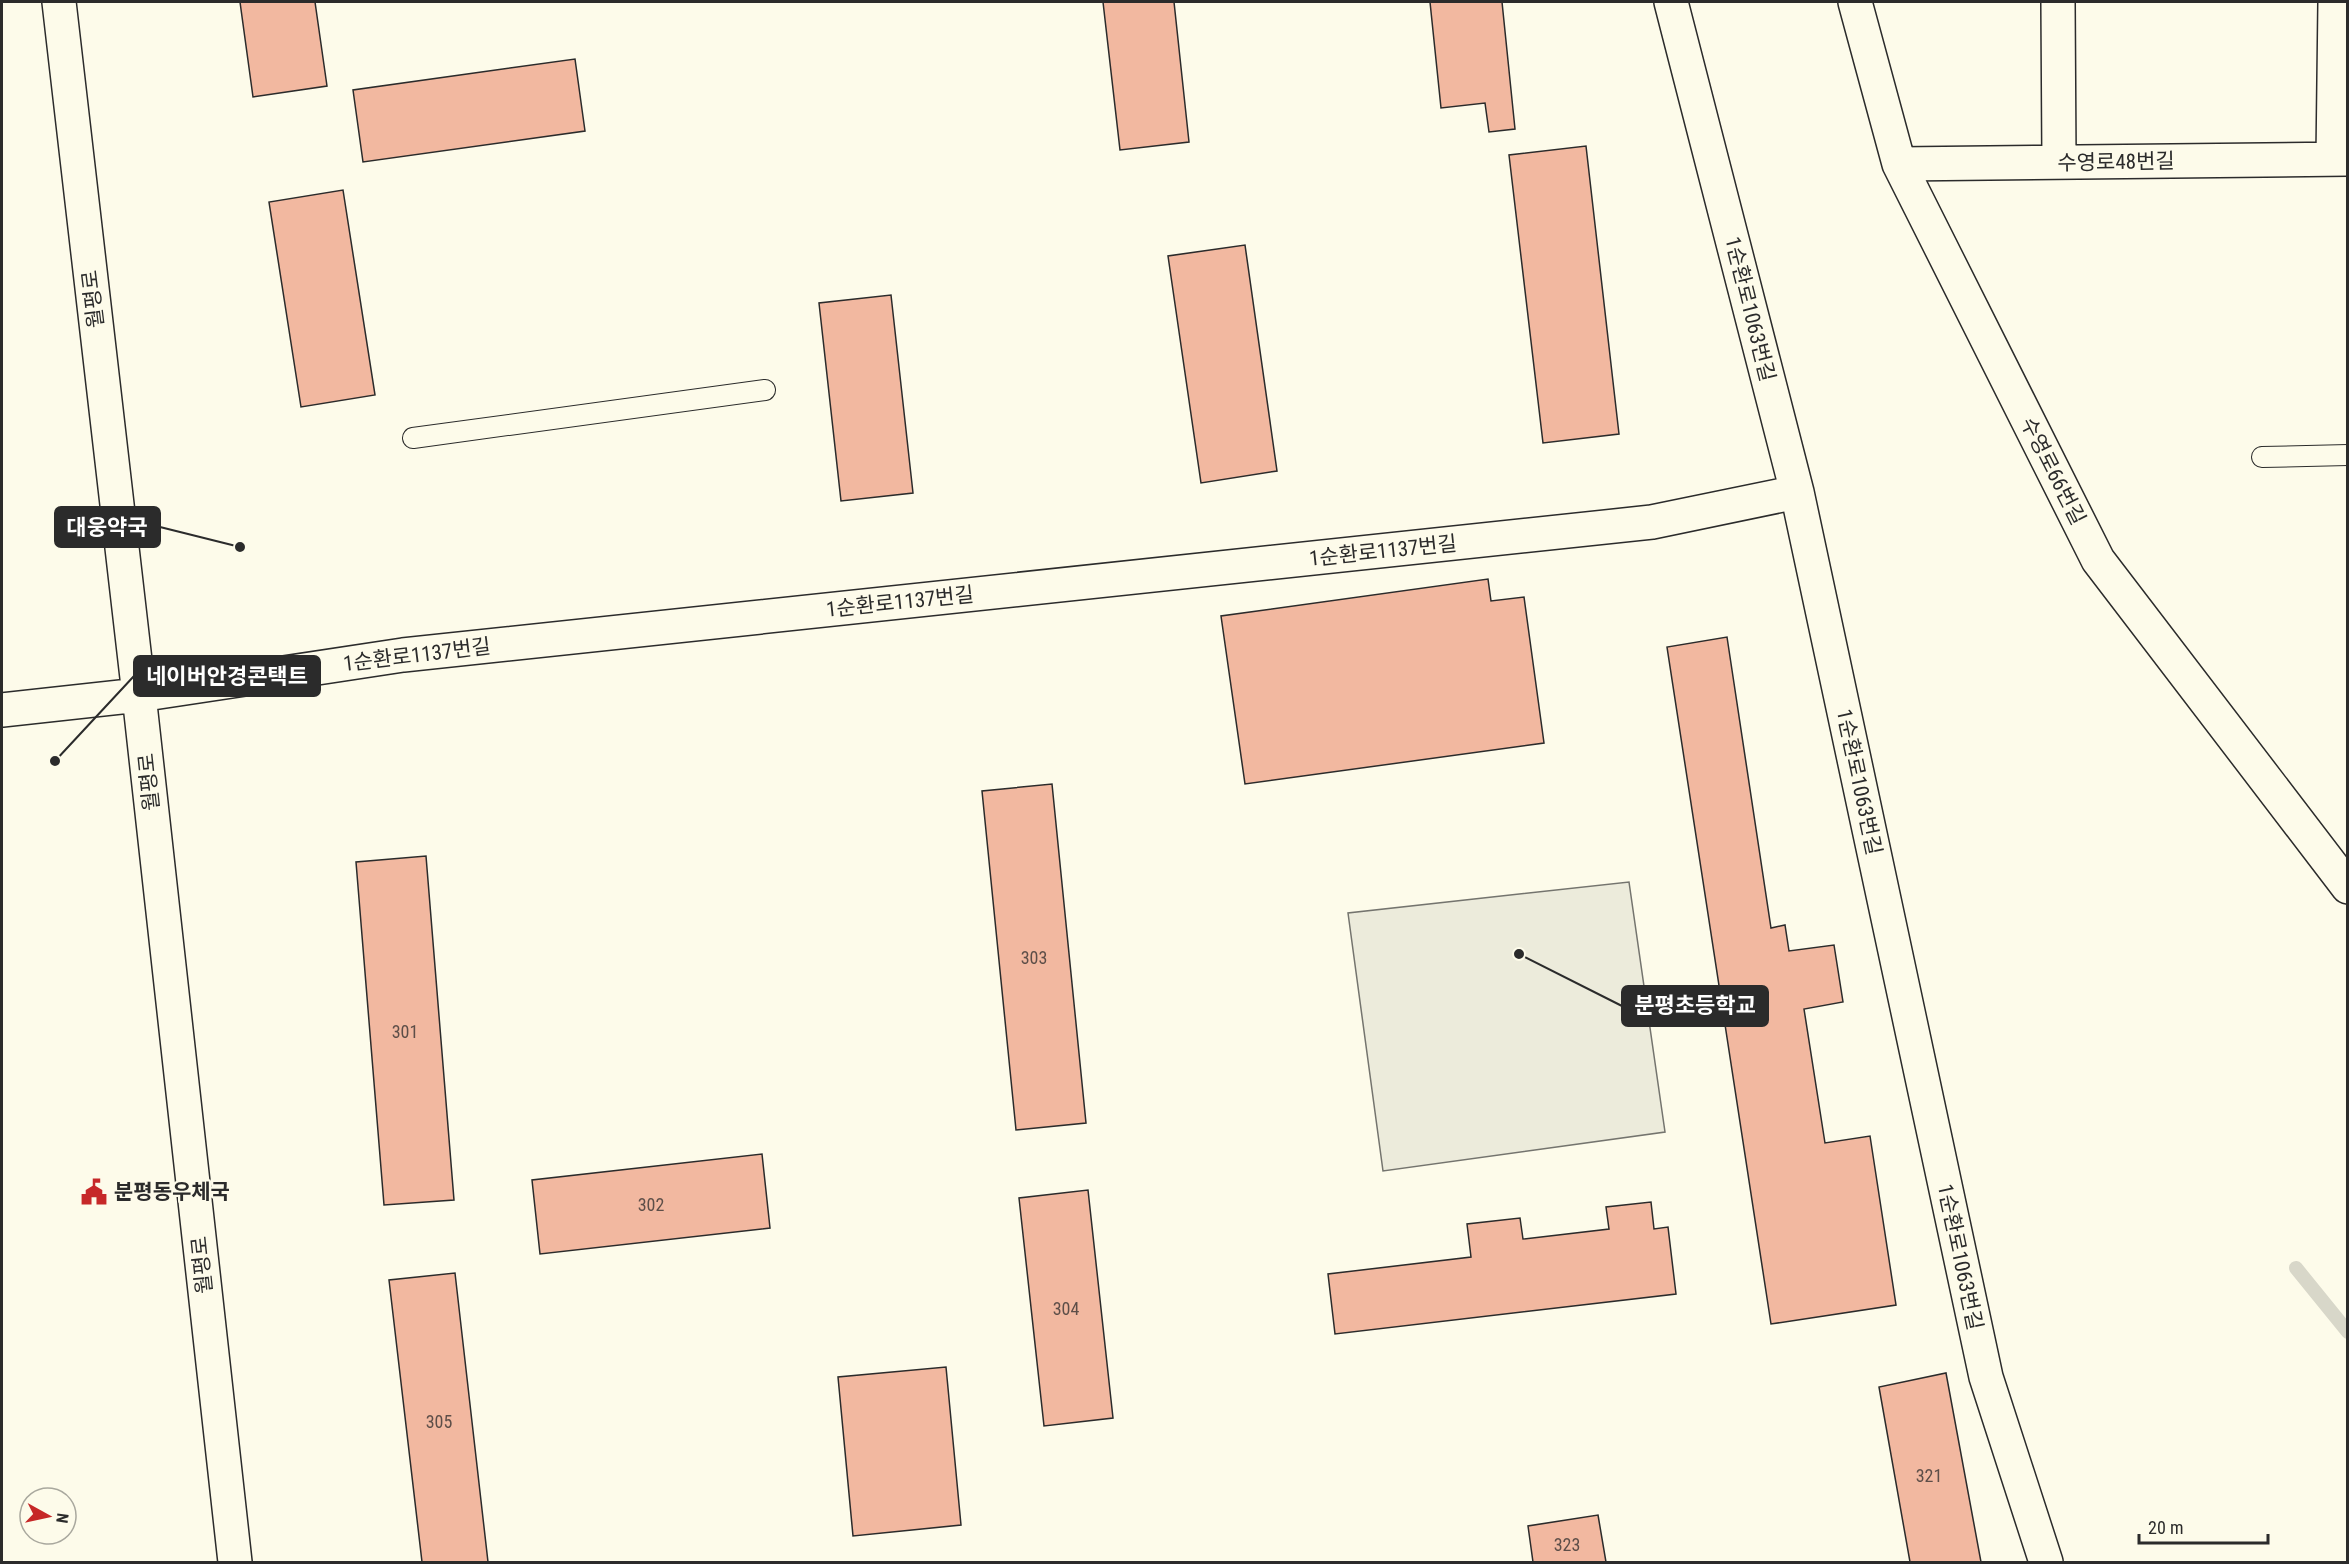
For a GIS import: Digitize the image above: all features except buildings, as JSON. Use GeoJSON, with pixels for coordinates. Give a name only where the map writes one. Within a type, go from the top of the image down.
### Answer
{"type":"FeatureCollection","features":[{"type":"Feature","properties":{"kind":"street","name":"월평로"},"geometry":{"type":"LineString","coordinates":[[59,2],[139,695],[235,1563]]}},
{"type":"Feature","properties":{"kind":"street","name":"1순환로1063번길"},"geometry":{"type":"LineString","coordinates":[[1671,2],[1797,492],[1986,1377],[2046,1563]]}},
{"type":"Feature","properties":{"kind":"street","name":"수영로66번길"},"geometry":{"type":"LineString","coordinates":[[1855,2],[1899,164],[2098,560],[2348,887]]}},
{"type":"Feature","properties":{"kind":"street"},"geometry":{"type":"LineString","coordinates":[[2058,2],[2059,162]]}},
{"type":"Feature","properties":{"kind":"street","name":"수영로48번길"},"geometry":{"type":"LineString","coordinates":[[1899,164],[2340,159],[2335,2]]}},
{"type":"Feature","properties":{"kind":"street","name":"1순환로1137번길"},"geometry":{"type":"LineString","coordinates":[[2,710],[139,695],[415,654],[1652,522],[1797,492]]}},
{"type":"Feature","properties":{"kind":"lane"},"geometry":{"type":"LineString","coordinates":[[413,438],[765,390]]}},
{"type":"Feature","properties":{"kind":"lane"},"geometry":{"type":"LineString","coordinates":[[2262,457],[2348,455]]}},
{"type":"Feature","properties":{"kind":"shaded area"},"geometry":{"type":"Polygon","coordinates":[[[1629,882],[1665,1132],[1383,1171],[1348,913],[1629,882]]]}},
{"type":"Feature","properties":{"kind":"waterway"},"geometry":{"type":"LineString","coordinates":[[2296,1268],[2348,1332]]}},
{"type":"Feature","properties":{"kind":"place","name":"대웅약국"},"geometry":{"type":"Point","coordinates":[240,547]}},
{"type":"Feature","properties":{"kind":"place","name":"네이버안경콘택트"},"geometry":{"type":"Point","coordinates":[55,761]}},
{"type":"Feature","properties":{"kind":"place","name":"분평초등학교"},"geometry":{"type":"Point","coordinates":[1519,954]}},
{"type":"Feature","properties":{"kind":"place","name":"분평동우체국"},"geometry":{"type":"Point","coordinates":[94,1192]}}]}
